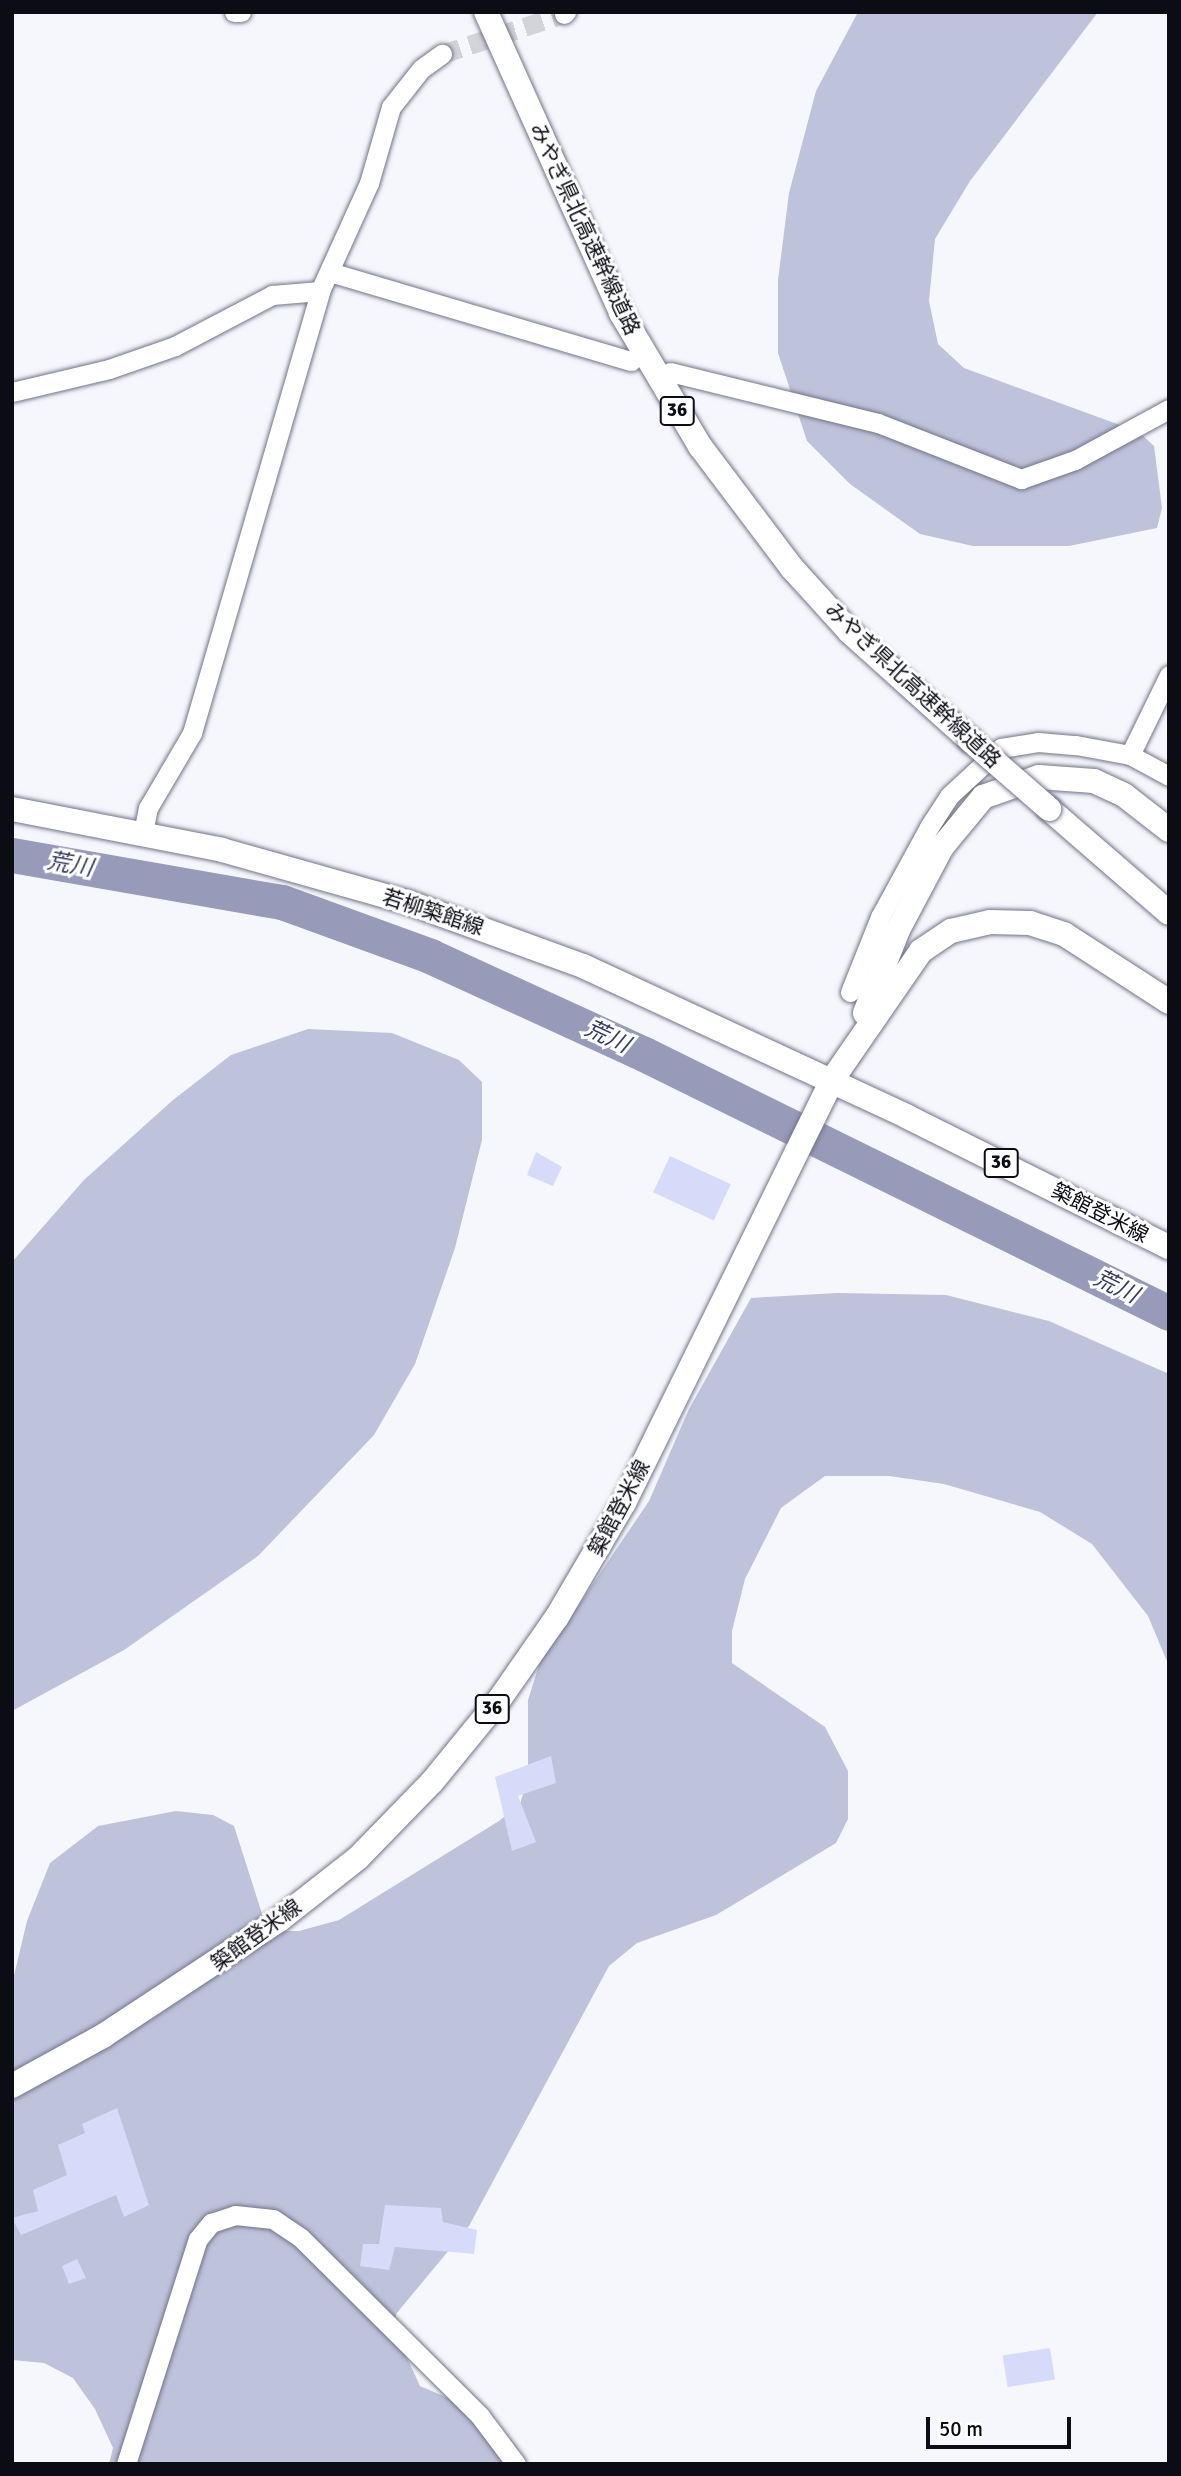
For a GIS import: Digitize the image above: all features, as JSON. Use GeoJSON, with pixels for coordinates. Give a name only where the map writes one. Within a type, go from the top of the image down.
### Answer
{"type":"FeatureCollection","features":[{"type":"Feature","properties":{"kind":"main road","name":"みやぎ県北高速幹線道路"},"geometry":{"type":"LineString","coordinates":[[486,12],[621,313],[700,446],[792,568],[850,632],[1169,914]]}},
{"type":"Feature","properties":{"kind":"main road"},"geometry":{"type":"LineString","coordinates":[[852,1046],[898,930],[935,859],[984,797],[1040,777],[1094,781],[1124,795],[1169,830]]}},
{"type":"Feature","properties":{"kind":"main road","name":"若柳築館線"},"geometry":{"type":"LineString","coordinates":[[12,809],[143,833],[393,898],[507,937],[652,995],[832,1080]]}},
{"type":"Feature","properties":{"kind":"main road"},"geometry":{"type":"LineString","coordinates":[[832,1080],[852,1046],[921,951],[951,931],[990,922],[1030,923],[1065,934],[1169,1002]]}},
{"type":"Feature","properties":{"kind":"main road","name":"築館登米線"},"geometry":{"type":"LineString","coordinates":[[12,2086],[103,2036],[279,1920],[358,1858],[432,1782],[557,1617],[624,1503],[832,1080],[1169,1247]]}},
{"type":"Feature","properties":{"kind":"street"},"geometry":{"type":"LineString","coordinates":[[234,12],[241,12]]}},
{"type":"Feature","properties":{"kind":"street"},"geometry":{"type":"LineString","coordinates":[[143,833],[148,808],[192,733],[320,291],[369,183],[391,107],[421,69],[442,54]]}},
{"type":"Feature","properties":{"kind":"street"},"geometry":{"type":"LineString","coordinates":[[330,272],[631,361]]}},
{"type":"Feature","properties":{"kind":"street"},"geometry":{"type":"LineString","coordinates":[[12,393],[109,369],[175,345],[272,295],[320,291]]}},
{"type":"Feature","properties":{"kind":"street"},"geometry":{"type":"LineString","coordinates":[[670,372],[888,426],[1021,479],[1043,476],[1169,409]]}},
{"type":"Feature","properties":{"kind":"street"},"geometry":{"type":"LineString","coordinates":[[1130,755],[1169,675]]}},
{"type":"Feature","properties":{"kind":"street"},"geometry":{"type":"LineString","coordinates":[[850,992],[880,916],[936,817],[949,796],[1001,748],[1038,742],[1130,755],[1169,776]]}},
{"type":"Feature","properties":{"kind":"street"},"geometry":{"type":"LineString","coordinates":[[126,2464],[198,2239],[211,2222],[255,2215],[273,2219],[300,2237],[480,2416],[516,2464]]}},
{"type":"Feature","properties":{"kind":"shaded area"},"geometry":{"type":"Polygon","coordinates":[[[858,12],[1098,12],[970,181],[935,239],[929,301],[938,344],[964,368],[1139,432],[1154,446],[1162,508],[1157,528],[1069,546],[973,546],[920,534],[850,484],[807,441],[778,353],[778,280],[789,193],[816,91],[858,12]]]}},
{"type":"Feature","properties":{"kind":"shaded area"},"geometry":{"type":"Polygon","coordinates":[[[308,1029],[392,1033],[459,1060],[482,1082],[482,1140],[455,1248],[415,1364],[374,1435],[258,1556],[124,1650],[12,1711],[12,1262],[84,1180],[173,1100],[231,1055],[308,1029]]]}},
{"type":"Feature","properties":{"kind":"shaded area"},"geometry":{"type":"Polygon","coordinates":[[[837,1293],[946,1295],[1049,1321],[1169,1374],[1169,1666],[1148,1616],[1092,1544],[1040,1512],[944,1484],[889,1476],[825,1476],[781,1508],[745,1579],[732,1631],[732,1663],[825,1727],[848,1771],[848,1819],[836,1843],[716,1915],[637,1943],[609,1966],[469,2226],[396,2314],[396,2334],[420,2386],[476,2410],[516,2446],[520,2464],[109,2464],[113,2448],[95,2409],[73,2378],[44,2363],[12,2360],[12,1984],[27,1921],[50,1863],[98,1826],[176,1811],[213,1815],[234,1826],[264,1920],[279,1931],[299,1931],[339,1920],[499,1821],[520,1804],[528,1777],[528,1700],[540,1662],[649,1501],[689,1409],[751,1298],[837,1293]]]}},
{"type":"Feature","properties":{"kind":"building"},"geometry":{"type":"Polygon","coordinates":[[[536,1152],[562,1167],[553,1186],[527,1175],[536,1152]]]}},
{"type":"Feature","properties":{"kind":"building"},"geometry":{"type":"Polygon","coordinates":[[[670,1156],[731,1184],[714,1221],[653,1192],[670,1156]]]}},
{"type":"Feature","properties":{"kind":"building"},"geometry":{"type":"Polygon","coordinates":[[[551,1756],[556,1783],[518,1796],[536,1842],[512,1851],[495,1777],[551,1756]]]}},
{"type":"Feature","properties":{"kind":"building"},"geometry":{"type":"Polygon","coordinates":[[[117,2108],[149,2205],[124,2217],[116,2195],[21,2235],[12,2218],[38,2211],[33,2190],[67,2175],[58,2145],[85,2133],[82,2124],[117,2108]]]}},
{"type":"Feature","properties":{"kind":"building"},"geometry":{"type":"Polygon","coordinates":[[[385,2205],[441,2208],[443,2222],[477,2230],[474,2254],[395,2247],[389,2270],[360,2266],[363,2244],[379,2244],[385,2205]]]}},
{"type":"Feature","properties":{"kind":"building"},"geometry":{"type":"Polygon","coordinates":[[[77,2259],[86,2278],[69,2284],[62,2266],[77,2259]]]}},
{"type":"Feature","properties":{"kind":"building"},"geometry":{"type":"Polygon","coordinates":[[[1050,2348],[1055,2380],[1008,2387],[1003,2356],[1050,2348]]]}},
{"type":"Feature","properties":{"kind":"waterway","name":"荒川"},"geometry":{"type":"LineString","coordinates":[[12,855],[282,902],[430,956],[644,1054],[1169,1313]]}},
{"type":"Feature","properties":{"kind":"tunnel"},"geometry":{"type":"LineString","coordinates":[[442,54],[564,14]]}}]}
